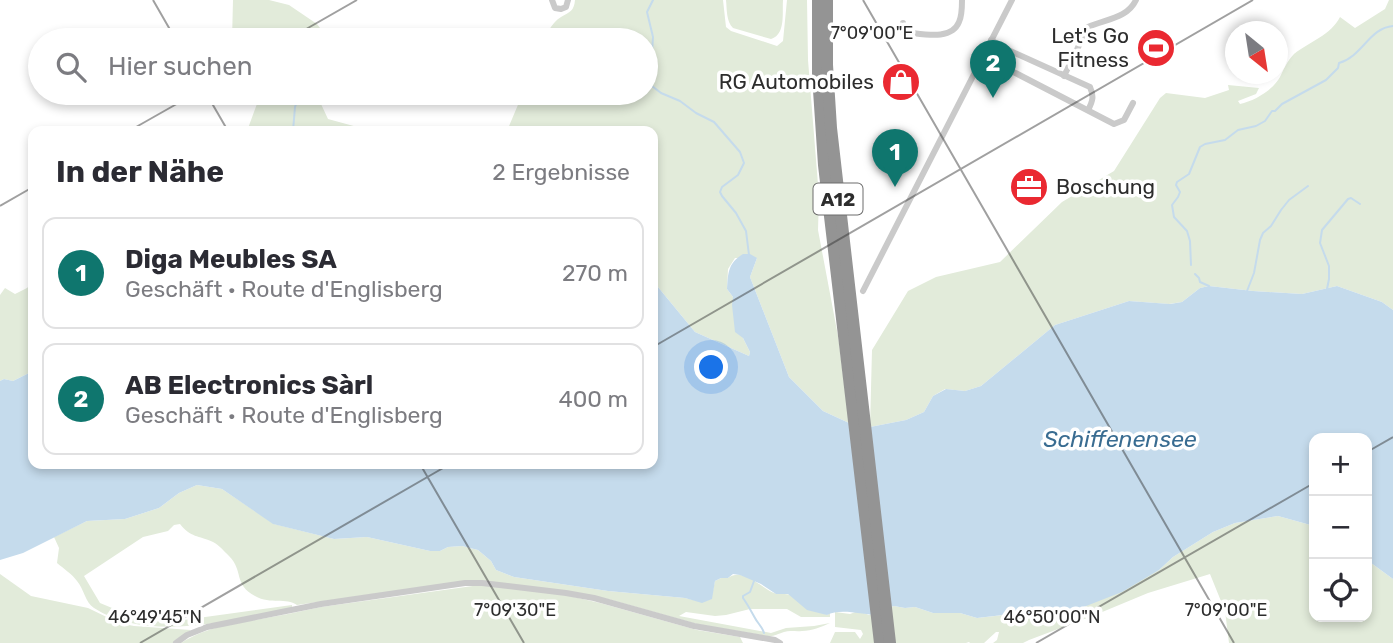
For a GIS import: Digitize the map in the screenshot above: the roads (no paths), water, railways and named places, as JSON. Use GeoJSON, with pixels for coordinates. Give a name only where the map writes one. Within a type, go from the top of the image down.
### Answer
{"type":"FeatureCollection","features":[{"type":"Feature","properties":{"kind":"highway"},"geometry":{"type":"LineString","coordinates":[[810,0],[819,99]]}},
{"type":"Feature","properties":{"kind":"highway","name":"A12"},"geometry":{"type":"LineString","coordinates":[[818,0],[819,99],[828,200],[890,643]]}},
{"type":"Feature","properties":{"kind":"highway","name":"A12"},"geometry":{"type":"LineString","coordinates":[[827,0],[831,128],[880,643]]}},
{"type":"Feature","properties":{"kind":"street"},"geometry":{"type":"LineString","coordinates":[[552,0],[555,8],[561,9],[568,5],[568,0]]}},
{"type":"Feature","properties":{"kind":"street"},"geometry":{"type":"LineString","coordinates":[[903,23],[903,32],[948,34],[960,21],[962,0]]}},
{"type":"Feature","properties":{"kind":"street"},"geometry":{"type":"LineString","coordinates":[[863,292],[1012,0]]}},
{"type":"Feature","properties":{"kind":"street"},"geometry":{"type":"LineString","coordinates":[[1064,76],[1088,27],[1126,13],[1136,0]]}},
{"type":"Feature","properties":{"kind":"street"},"geometry":{"type":"LineString","coordinates":[[991,40],[1090,87],[1093,94],[1088,110]]}},
{"type":"Feature","properties":{"kind":"street"},"geometry":{"type":"LineString","coordinates":[[1006,49],[1000,63],[1002,66],[1114,124],[1124,120],[1133,103]]}},
{"type":"Feature","properties":{"kind":"street"},"geometry":{"type":"LineString","coordinates":[[176,643],[187,635],[208,627],[321,604],[465,583],[594,598],[694,626],[775,640],[779,643]]}},
{"type":"Feature","properties":{"kind":"water","name":"Schiffenensee"},"geometry":{"type":"Polygon","coordinates":[[[743,254],[757,258],[750,277],[789,377],[823,411],[849,423],[870,427],[906,420],[924,412],[933,396],[946,389],[965,391],[981,386],[1055,325],[1129,301],[1170,304],[1182,302],[1200,288],[1209,286],[1302,294],[1337,286],[1382,302],[1393,310],[1393,579],[1372,564],[1372,433],[1309,433],[1309,525],[1278,516],[1235,523],[1213,532],[1122,592],[1053,617],[1022,618],[1003,615],[977,618],[960,613],[933,613],[915,607],[894,606],[875,615],[844,612],[827,615],[807,610],[788,594],[776,594],[761,584],[733,574],[715,581],[712,599],[702,603],[685,598],[608,591],[514,577],[496,570],[491,561],[478,550],[462,546],[430,551],[367,537],[334,539],[273,524],[222,489],[197,485],[179,493],[159,508],[125,519],[87,521],[23,553],[0,560],[0,381],[4,379],[13,381],[28,374],[28,469],[658,469],[658,287],[695,332],[749,356],[750,352],[743,338],[735,332],[733,297],[727,289],[734,261],[743,254]]]}},
{"type":"Feature","properties":{"kind":"waterway"},"geometry":{"type":"LineString","coordinates":[[651,28],[647,12],[653,0]]}},
{"type":"Feature","properties":{"kind":"waterway"},"geometry":{"type":"LineString","coordinates":[[1191,265],[1187,231],[1174,217],[1172,205],[1180,192],[1177,182],[1189,174],[1200,147],[1225,140],[1238,130],[1265,121],[1272,111],[1282,104],[1326,80],[1338,68],[1339,63],[1354,55],[1378,32],[1393,26]]}},
{"type":"Feature","properties":{"kind":"waterway"},"geometry":{"type":"LineString","coordinates":[[658,91],[714,122],[740,152],[744,163],[738,175],[722,187],[720,192],[746,231],[749,255]]}},
{"type":"Feature","properties":{"kind":"waterway"},"geometry":{"type":"LineString","coordinates":[[293,126],[296,105]]}},
{"type":"Feature","properties":{"kind":"waterway"},"geometry":{"type":"LineString","coordinates":[[1247,291],[1263,233],[1289,200],[1308,186]]}},
{"type":"Feature","properties":{"kind":"waterway"},"geometry":{"type":"LineString","coordinates":[[1327,289],[1329,266],[1320,243],[1322,230],[1348,199],[1360,204]]}},
{"type":"Feature","properties":{"kind":"waterway"},"geometry":{"type":"LineString","coordinates":[[1195,274],[1200,282],[1209,286]]}},
{"type":"Feature","properties":{"kind":"waterway"},"geometry":{"type":"LineString","coordinates":[[754,581],[750,592],[743,598],[764,633]]}},
{"type":"Feature","properties":{"kind":"place","name":"Let's Go Fitness"},"geometry":{"type":"Point","coordinates":[1156,48]}},
{"type":"Feature","properties":{"kind":"place","name":"RG Automobiles"},"geometry":{"type":"Point","coordinates":[901,82]}},
{"type":"Feature","properties":{"kind":"place","name":"AB Electronics Sàrl"},"geometry":{"type":"Point","coordinates":[993,98]}},
{"type":"Feature","properties":{"kind":"place","name":"Diga Meubles SA"},"geometry":{"type":"Point","coordinates":[895,187]}},
{"type":"Feature","properties":{"kind":"place","name":"Boschung"},"geometry":{"type":"Point","coordinates":[1029,187]}}]}
